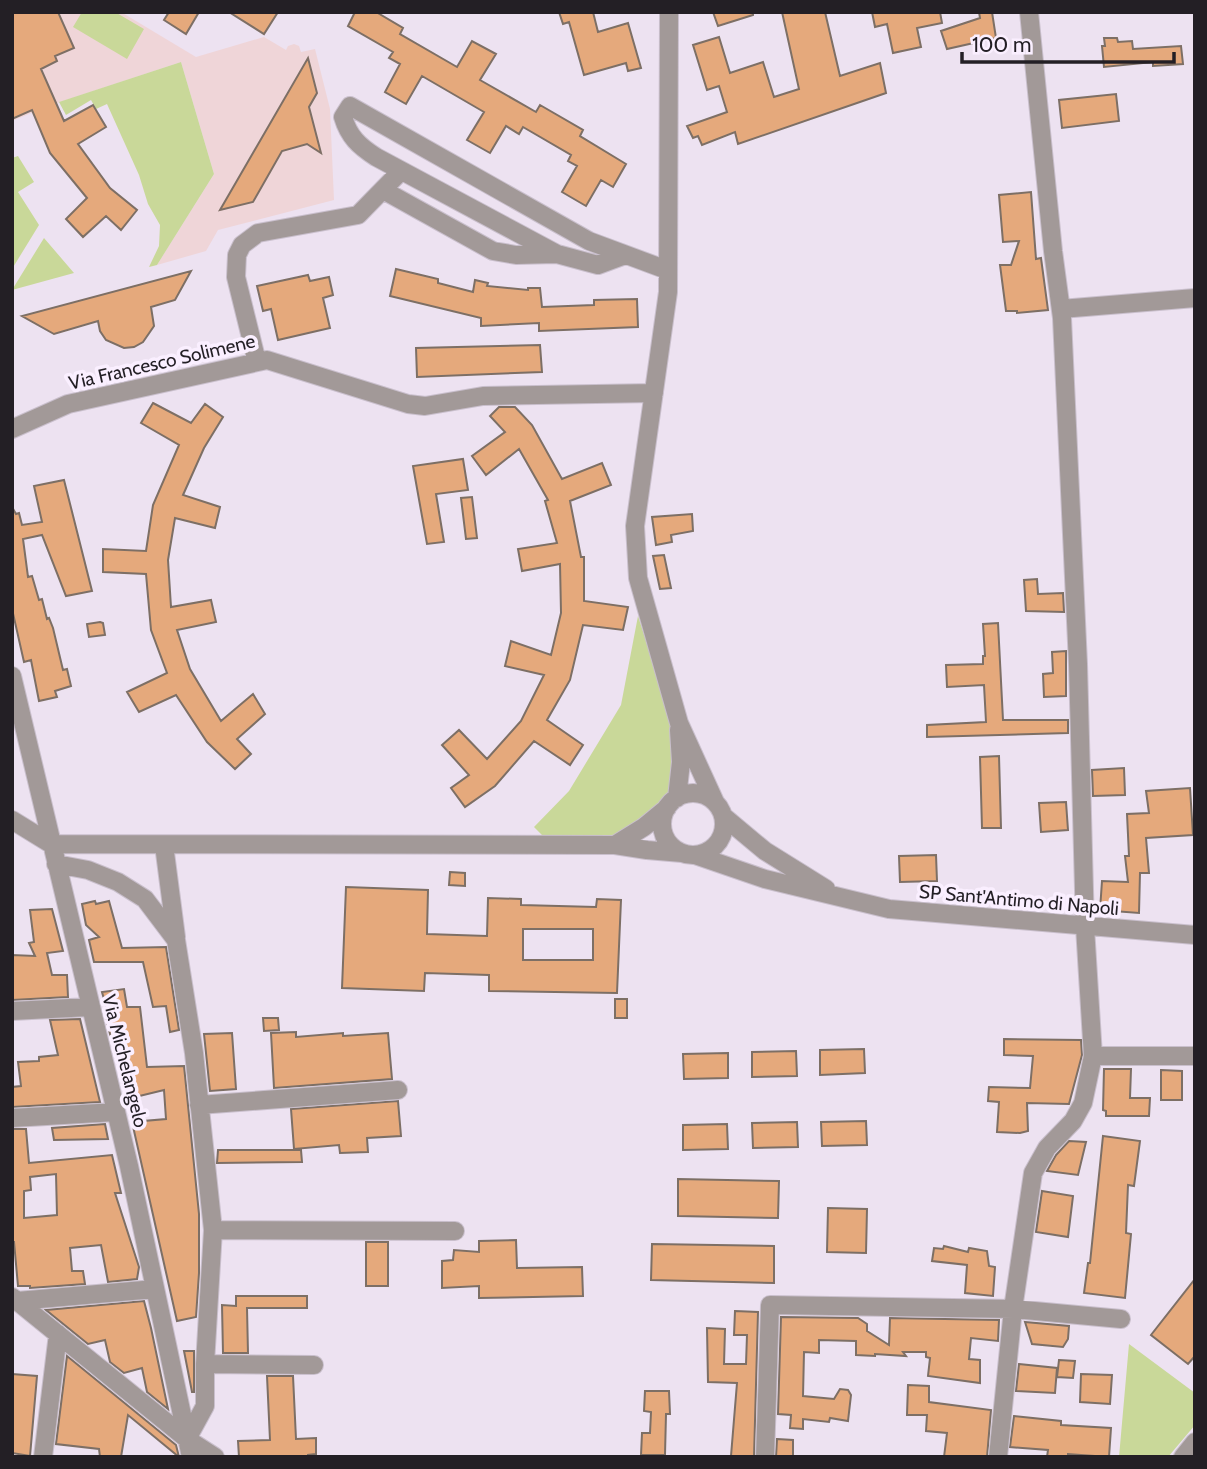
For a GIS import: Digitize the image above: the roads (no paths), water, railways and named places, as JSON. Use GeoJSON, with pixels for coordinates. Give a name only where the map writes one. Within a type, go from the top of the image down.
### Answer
{"type":"FeatureCollection","features":[{"type":"Feature","properties":{"kind":"street"},"geometry":{"type":"LineString","coordinates":[[669,12],[661,74],[667,292],[635,526],[638,578],[679,723],[724,825],[718,842],[712,848],[688,854],[673,847],[666,839],[663,829],[681,762],[679,723]]}},
{"type":"Feature","properties":{"kind":"street"},"geometry":{"type":"LineString","coordinates":[[998,1457],[1013,1309],[1033,1172],[1047,1148],[1073,1121],[1083,1103],[1093,1056],[1085,927],[1079,664],[1060,309],[1029,12]]}},
{"type":"Feature","properties":{"kind":"street"},"geometry":{"type":"LineString","coordinates":[[625,256],[598,265],[557,254],[401,171],[357,144],[347,132],[343,117],[350,106],[589,241],[667,270]]}},
{"type":"Feature","properties":{"kind":"street"},"geometry":{"type":"LineString","coordinates":[[257,362],[236,277],[237,255],[242,245],[258,233],[358,215],[401,171]]}},
{"type":"Feature","properties":{"kind":"street"},"geometry":{"type":"LineString","coordinates":[[383,190],[494,250],[516,255],[557,254]]}},
{"type":"Feature","properties":{"kind":"street"},"geometry":{"type":"LineString","coordinates":[[1060,309],[1195,298]]}},
{"type":"Feature","properties":{"kind":"street","name":"Via Francesco Solimene"},"geometry":{"type":"LineString","coordinates":[[12,429],[68,404],[267,359],[408,404],[425,406],[483,396],[654,393]]}},
{"type":"Feature","properties":{"kind":"street","name":"Via Michelangelo"},"geometry":{"type":"LineString","coordinates":[[12,676],[116,1112],[189,1448]]}},
{"type":"Feature","properties":{"kind":"street"},"geometry":{"type":"LineString","coordinates":[[615,845],[644,827],[672,803],[692,793],[701,794],[719,809]]}},
{"type":"Feature","properties":{"kind":"street","name":"SP Sant'Antimo di Napoli"},"geometry":{"type":"LineString","coordinates":[[719,809],[765,851],[841,899]]}},
{"type":"Feature","properties":{"kind":"street"},"geometry":{"type":"LineString","coordinates":[[12,820],[51,845]]}},
{"type":"Feature","properties":{"kind":"street","name":"SP Sant'Antimo di Napoli"},"geometry":{"type":"LineString","coordinates":[[51,845],[615,845],[688,854],[765,879],[889,909],[1195,935]]}},
{"type":"Feature","properties":{"kind":"street"},"geometry":{"type":"LineString","coordinates":[[164,845],[194,1054],[213,1230],[205,1406],[189,1448]]}},
{"type":"Feature","properties":{"kind":"street"},"geometry":{"type":"LineString","coordinates":[[56,864],[88,870],[145,899],[176,940]]}},
{"type":"Feature","properties":{"kind":"street"},"geometry":{"type":"LineString","coordinates":[[12,1011],[90,1007]]}},
{"type":"Feature","properties":{"kind":"street"},"geometry":{"type":"LineString","coordinates":[[1093,1056],[1195,1056]]}},
{"type":"Feature","properties":{"kind":"street"},"geometry":{"type":"LineString","coordinates":[[199,1105],[398,1090]]}},
{"type":"Feature","properties":{"kind":"street"},"geometry":{"type":"LineString","coordinates":[[12,1118],[116,1112]]}},
{"type":"Feature","properties":{"kind":"street"},"geometry":{"type":"LineString","coordinates":[[213,1230],[455,1231]]}},
{"type":"Feature","properties":{"kind":"street"},"geometry":{"type":"LineString","coordinates":[[14,1299],[155,1289]]}},
{"type":"Feature","properties":{"kind":"street"},"geometry":{"type":"LineString","coordinates":[[14,1299],[189,1448],[215,1457]]}},
{"type":"Feature","properties":{"kind":"street"},"geometry":{"type":"LineString","coordinates":[[765,1457],[770,1305],[1013,1309],[1121,1319]]}},
{"type":"Feature","properties":{"kind":"street"},"geometry":{"type":"LineString","coordinates":[[43,1457],[58,1334]]}},
{"type":"Feature","properties":{"kind":"street"},"geometry":{"type":"LineString","coordinates":[[205,1364],[314,1365]]}},
{"type":"Feature","properties":{"kind":"street"},"geometry":{"type":"LineString","coordinates":[[1183,1457],[1195,1442]]}}]}
